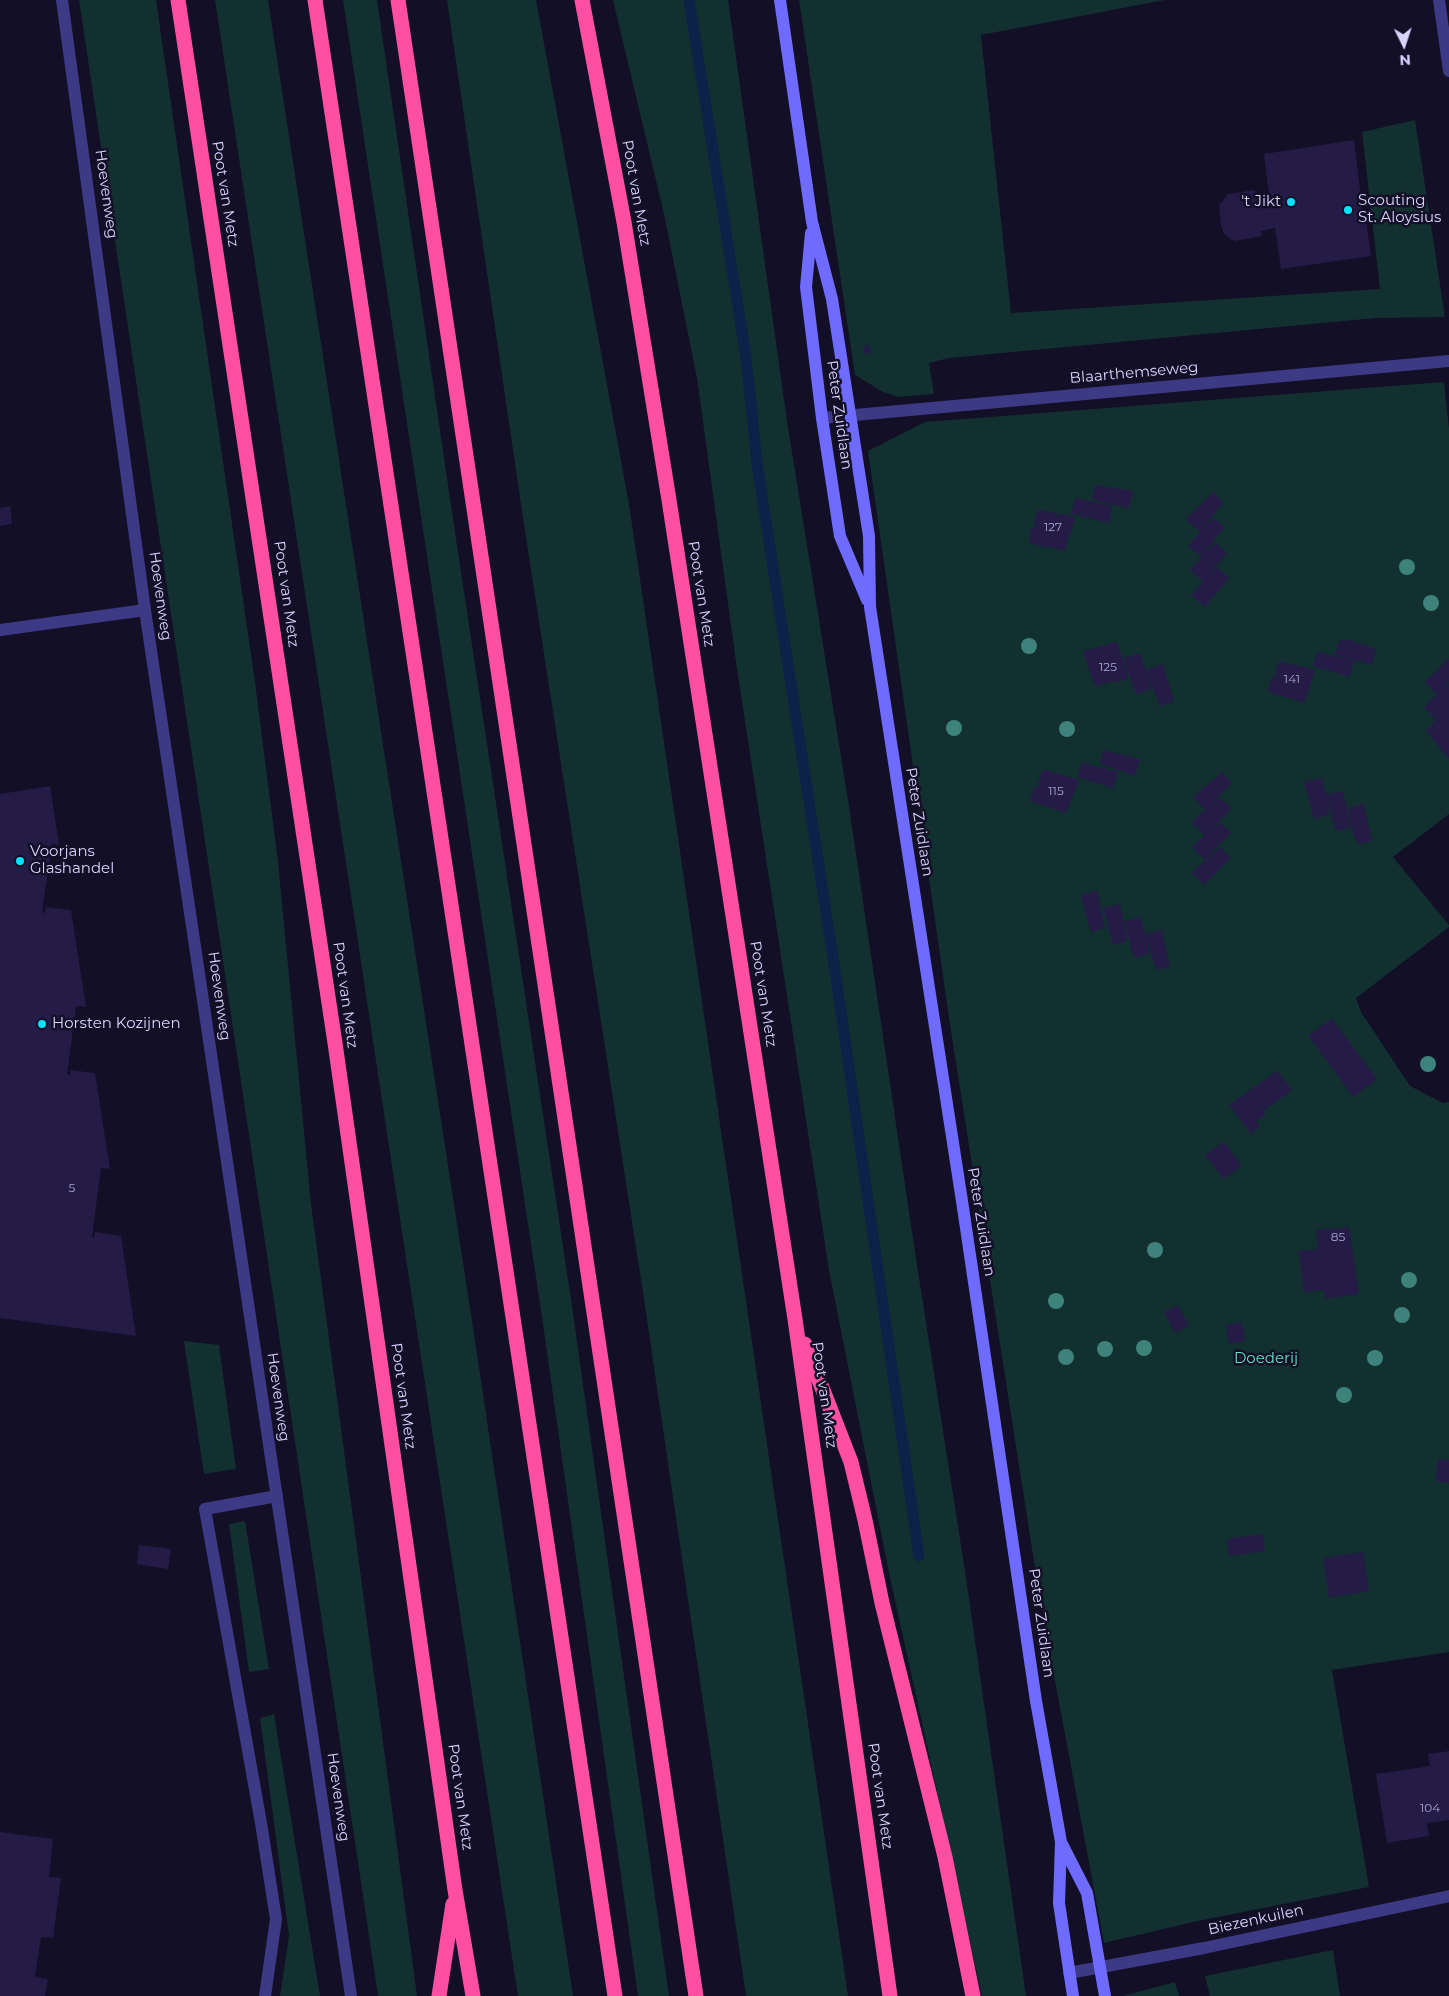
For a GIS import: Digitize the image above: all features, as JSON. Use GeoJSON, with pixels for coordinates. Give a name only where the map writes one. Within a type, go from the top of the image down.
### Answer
{"type":"FeatureCollection","features":[{"type":"Feature","properties":{"kind":"highway","name":"Poot van Metz"},"geometry":{"type":"LineString","coordinates":[[178,0],[335,1044],[455,1890],[473,1996]]}},
{"type":"Feature","properties":{"kind":"highway"},"geometry":{"type":"LineString","coordinates":[[314,0],[615,1996]]}},
{"type":"Feature","properties":{"kind":"highway"},"geometry":{"type":"LineString","coordinates":[[398,0],[696,1996]]}},
{"type":"Feature","properties":{"kind":"highway","name":"Poot van Metz"},"geometry":{"type":"LineString","coordinates":[[582,0],[624,222],[795,1319],[890,1996]]}},
{"type":"Feature","properties":{"kind":"highway"},"geometry":{"type":"LineString","coordinates":[[795,1319],[851,1462],[882,1603],[946,1857],[972,1996]]}},
{"type":"Feature","properties":{"kind":"highway"},"geometry":{"type":"LineString","coordinates":[[438,1996],[455,1890]]}},
{"type":"Feature","properties":{"kind":"street","name":"Hoevenweg"},"geometry":{"type":"LineString","coordinates":[[62,0],[145,610],[351,1996]]}},
{"type":"Feature","properties":{"kind":"street","name":"Peter Zuidlaan"},"geometry":{"type":"LineString","coordinates":[[780,0],[812,222],[832,299],[869,536],[870,607],[1036,1702],[1061,1842],[1059,1902],[1072,1996]]}},
{"type":"Feature","properties":{"kind":"street"},"geometry":{"type":"LineString","coordinates":[[1439,0],[1449,71]]}},
{"type":"Feature","properties":{"kind":"street","name":"Peter Zuidlaan"},"geometry":{"type":"LineString","coordinates":[[812,222],[806,287],[822,418],[840,536],[870,607]]}},
{"type":"Feature","properties":{"kind":"street","name":"Blaarthemseweg"},"geometry":{"type":"LineString","coordinates":[[822,418],[1449,361]]}},
{"type":"Feature","properties":{"kind":"street"},"geometry":{"type":"LineString","coordinates":[[0,630],[145,610]]}},
{"type":"Feature","properties":{"kind":"street"},"geometry":{"type":"LineString","coordinates":[[265,1996],[276,1920],[261,1823],[205,1509],[277,1496]]}},
{"type":"Feature","properties":{"kind":"street","name":"Peter Zuidlaan"},"geometry":{"type":"LineString","coordinates":[[1061,1842],[1087,1893],[1102,1968],[1105,1996]]}},
{"type":"Feature","properties":{"kind":"street","name":"Biezenkuilen"},"geometry":{"type":"LineString","coordinates":[[1069,1974],[1449,1896]]}},
{"type":"Feature","properties":{"kind":"green space"},"geometry":{"type":"Polygon","coordinates":[[[79,0],[156,0],[255,682],[278,862],[311,1204],[417,1996],[378,1996],[79,0]]]}},
{"type":"Feature","properties":{"kind":"green space"},"geometry":{"type":"Polygon","coordinates":[[[215,0],[268,0],[471,1314],[573,1996],[518,1996],[215,0]]]}},
{"type":"Feature","properties":{"kind":"green space"},"geometry":{"type":"Polygon","coordinates":[[[343,0],[377,0],[572,1306],[669,1996],[638,1996],[541,1310],[343,0]]]}},
{"type":"Feature","properties":{"kind":"green space"},"geometry":{"type":"Polygon","coordinates":[[[447,0],[536,0],[629,504],[848,1996],[746,1996],[644,1299],[523,518],[447,0]]]}},
{"type":"Feature","properties":{"kind":"green space"},"geometry":{"type":"Polygon","coordinates":[[[613,0],[728,0],[787,421],[848,800],[915,1252],[965,1571],[1026,1996],[982,1996],[889,1573],[829,1270],[737,669],[697,378],[664,214],[613,0]]]}},
{"type":"Feature","properties":{"kind":"green space"},"geometry":{"type":"Polygon","coordinates":[[[799,0],[1165,0],[981,35],[1011,313],[1380,289],[1362,132],[1415,120],[1445,317],[1376,318],[949,358],[929,363],[934,394],[899,397],[883,392],[855,375],[799,0]]]}},
{"type":"Feature","properties":{"kind":"green space","name":"Doederij"},"geometry":{"type":"Polygon","coordinates":[[[1444,382],[1449,429],[1449,814],[1393,857],[1449,927],[1356,998],[1361,1012],[1410,1086],[1443,1103],[1449,1102],[1449,1652],[1332,1670],[1369,1887],[1193,1922],[1104,1943],[1041,1606],[949,1018],[868,451],[925,422],[1444,382]]]}},
{"type":"Feature","properties":{"kind":"green space"},"geometry":{"type":"Polygon","coordinates":[[[184,1341],[219,1345],[236,1469],[204,1474],[184,1341]]]}},
{"type":"Feature","properties":{"kind":"green space"},"geometry":{"type":"Polygon","coordinates":[[[245,1521],[269,1669],[249,1672],[229,1524],[245,1521]]]}},
{"type":"Feature","properties":{"kind":"green space"},"geometry":{"type":"Polygon","coordinates":[[[274,1714],[320,1996],[280,1996],[289,1936],[260,1718],[274,1714]]]}},
{"type":"Feature","properties":{"kind":"green space"},"geometry":{"type":"Polygon","coordinates":[[[1333,1950],[1340,1996],[1210,1996],[1205,1976],[1333,1950]]]}},
{"type":"Feature","properties":{"kind":"green space"},"geometry":{"type":"Polygon","coordinates":[[[1175,1982],[1179,1996],[1123,1996],[1175,1982]]]}},
{"type":"Feature","properties":{"kind":"building","name":"'t Jikt"},"geometry":{"type":"Polygon","coordinates":[[[1354,140],[1363,214],[1365,214],[1371,256],[1281,269],[1275,228],[1261,231],[1262,236],[1235,241],[1224,233],[1221,226],[1219,205],[1228,194],[1255,190],[1256,196],[1269,194],[1264,154],[1354,140]]]}},
{"type":"Feature","properties":{"kind":"building"},"geometry":{"type":"Polygon","coordinates":[[[870,345],[871,353],[865,354],[863,346],[870,345]]]}},
{"type":"Feature","properties":{"kind":"building"},"geometry":{"type":"Polygon","coordinates":[[[1095,485],[1133,491],[1129,508],[1092,499],[1095,485]]]}},
{"type":"Feature","properties":{"kind":"building"},"geometry":{"type":"Polygon","coordinates":[[[1213,492],[1223,502],[1205,526],[1214,518],[1225,527],[1206,551],[1216,543],[1227,553],[1210,574],[1218,568],[1229,578],[1205,607],[1191,595],[1203,582],[1190,570],[1202,557],[1188,546],[1200,532],[1186,519],[1213,492]]]}},
{"type":"Feature","properties":{"kind":"building"},"geometry":{"type":"Polygon","coordinates":[[[1075,498],[1112,506],[1109,523],[1071,514],[1075,498]]]}},
{"type":"Feature","properties":{"kind":"building"},"geometry":{"type":"Polygon","coordinates":[[[10,506],[12,524],[0,526],[0,508],[10,506]]]}},
{"type":"Feature","properties":{"kind":"building"},"geometry":{"type":"Polygon","coordinates":[[[1041,510],[1075,517],[1065,551],[1032,544],[1029,541],[1031,528],[1037,527],[1034,525],[1037,511],[1041,510]]]}},
{"type":"Feature","properties":{"kind":"building"},"geometry":{"type":"Polygon","coordinates":[[[1339,640],[1349,640],[1376,649],[1372,665],[1349,659],[1354,661],[1350,677],[1313,666],[1317,652],[1348,659],[1335,654],[1339,640]]]}},
{"type":"Feature","properties":{"kind":"building"},"geometry":{"type":"Polygon","coordinates":[[[1117,642],[1128,675],[1127,679],[1114,683],[1110,678],[1110,682],[1097,686],[1094,684],[1083,651],[1117,642]]]}},
{"type":"Feature","properties":{"kind":"building"},"geometry":{"type":"Polygon","coordinates":[[[1140,653],[1146,670],[1163,664],[1174,701],[1160,706],[1148,676],[1151,689],[1137,694],[1132,685],[1124,658],[1140,653]]]}},
{"type":"Feature","properties":{"kind":"building"},"geometry":{"type":"Polygon","coordinates":[[[1449,659],[1449,682],[1442,689],[1449,684],[1449,759],[1426,731],[1436,720],[1424,707],[1441,690],[1436,694],[1425,682],[1449,659]]]}},
{"type":"Feature","properties":{"kind":"building"},"geometry":{"type":"Polygon","coordinates":[[[1279,661],[1315,670],[1304,703],[1271,693],[1268,690],[1272,677],[1278,677],[1275,674],[1279,661]]]}},
{"type":"Feature","properties":{"kind":"building"},"geometry":{"type":"Polygon","coordinates":[[[1103,750],[1140,759],[1135,776],[1100,764],[1103,750]]]}},
{"type":"Feature","properties":{"kind":"building"},"geometry":{"type":"Polygon","coordinates":[[[1082,763],[1118,772],[1113,788],[1077,777],[1082,763]]]}},
{"type":"Feature","properties":{"kind":"building"},"geometry":{"type":"Polygon","coordinates":[[[1046,770],[1079,780],[1066,813],[1030,801],[1034,787],[1041,787],[1038,785],[1042,771],[1046,770]]]}},
{"type":"Feature","properties":{"kind":"building"},"geometry":{"type":"Polygon","coordinates":[[[1222,772],[1232,783],[1211,805],[1221,798],[1231,808],[1204,835],[1192,822],[1205,810],[1193,797],[1222,772]]]}},
{"type":"Feature","properties":{"kind":"building"},"geometry":{"type":"Polygon","coordinates":[[[1322,778],[1326,795],[1343,791],[1351,828],[1336,831],[1328,802],[1329,815],[1314,819],[1304,782],[1322,778]]]}},
{"type":"Feature","properties":{"kind":"building"},"geometry":{"type":"Polygon","coordinates":[[[50,786],[59,845],[52,844],[42,912],[45,913],[46,907],[71,910],[86,1007],[76,1006],[67,1075],[70,1075],[70,1070],[95,1073],[110,1169],[101,1168],[92,1237],[94,1238],[95,1232],[121,1236],[136,1336],[0,1318],[0,794],[50,786]]]}},
{"type":"Feature","properties":{"kind":"building"},"geometry":{"type":"Polygon","coordinates":[[[1364,804],[1372,841],[1358,844],[1354,836],[1348,808],[1364,804]]]}},
{"type":"Feature","properties":{"kind":"building"},"geometry":{"type":"Polygon","coordinates":[[[1221,823],[1231,833],[1204,860],[1192,847],[1209,830],[1221,823]]]}},
{"type":"Feature","properties":{"kind":"building"},"geometry":{"type":"Polygon","coordinates":[[[1220,847],[1230,858],[1204,885],[1192,873],[1220,847]]]}},
{"type":"Feature","properties":{"kind":"building"},"geometry":{"type":"Polygon","coordinates":[[[1097,891],[1105,928],[1091,932],[1081,895],[1097,891]]]}},
{"type":"Feature","properties":{"kind":"building"},"geometry":{"type":"Polygon","coordinates":[[[1120,904],[1127,941],[1113,945],[1103,908],[1120,904]]]}},
{"type":"Feature","properties":{"kind":"building"},"geometry":{"type":"Polygon","coordinates":[[[1141,917],[1147,941],[1146,934],[1162,930],[1170,967],[1156,970],[1148,942],[1149,954],[1134,958],[1124,921],[1141,917]]]}},
{"type":"Feature","properties":{"kind":"building"},"geometry":{"type":"Polygon","coordinates":[[[1332,1019],[1377,1079],[1353,1097],[1308,1035],[1332,1019]]]}},
{"type":"Feature","properties":{"kind":"building"},"geometry":{"type":"Polygon","coordinates":[[[1277,1071],[1292,1090],[1263,1111],[1266,1115],[1256,1121],[1260,1126],[1251,1134],[1229,1105],[1277,1071]]]}},
{"type":"Feature","properties":{"kind":"building"},"geometry":{"type":"Polygon","coordinates":[[[1224,1142],[1242,1166],[1223,1179],[1205,1155],[1224,1142]]]}},
{"type":"Feature","properties":{"kind":"building"},"geometry":{"type":"Polygon","coordinates":[[[1349,1227],[1359,1294],[1325,1299],[1324,1290],[1304,1292],[1299,1251],[1318,1249],[1316,1230],[1349,1227]]]}},
{"type":"Feature","properties":{"kind":"building"},"geometry":{"type":"Polygon","coordinates":[[[1177,1305],[1189,1325],[1175,1333],[1164,1312],[1177,1305]]]}},
{"type":"Feature","properties":{"kind":"building"},"geometry":{"type":"Polygon","coordinates":[[[1242,1322],[1245,1341],[1229,1344],[1226,1325],[1242,1322]]]}},
{"type":"Feature","properties":{"kind":"building"},"geometry":{"type":"Polygon","coordinates":[[[1438,1459],[1449,1460],[1449,1483],[1436,1481],[1438,1459]]]}},
{"type":"Feature","properties":{"kind":"building"},"geometry":{"type":"Polygon","coordinates":[[[1263,1534],[1265,1551],[1229,1556],[1227,1539],[1263,1534]]]}},
{"type":"Feature","properties":{"kind":"building"},"geometry":{"type":"Polygon","coordinates":[[[139,1545],[171,1549],[168,1569],[137,1564],[139,1545]]]}},
{"type":"Feature","properties":{"kind":"building"},"geometry":{"type":"Polygon","coordinates":[[[1363,1552],[1369,1591],[1329,1598],[1323,1558],[1363,1552]]]}},
{"type":"Feature","properties":{"kind":"building"},"geometry":{"type":"Polygon","coordinates":[[[1449,1751],[1449,1820],[1427,1823],[1429,1836],[1387,1843],[1376,1774],[1430,1766],[1428,1754],[1449,1751]]]}},
{"type":"Feature","properties":{"kind":"building"},"geometry":{"type":"Polygon","coordinates":[[[0,1832],[53,1839],[49,1877],[61,1878],[53,1938],[41,1937],[35,1977],[48,1979],[45,1996],[0,1996],[0,1832]]]}},
{"type":"Feature","properties":{"kind":"waterway"},"geometry":{"type":"LineString","coordinates":[[689,0],[746,357],[757,463],[837,984],[919,1556]]}},
{"type":"Feature","properties":{"kind":"place","name":"'t Jikt"},"geometry":{"type":"Point","coordinates":[1291,202]}},
{"type":"Feature","properties":{"kind":"place","name":"Scouting St. Aloysius"},"geometry":{"type":"Point","coordinates":[1348,210]}},
{"type":"Feature","properties":{"kind":"place","name":"Voorjans Glashandel"},"geometry":{"type":"Point","coordinates":[20,861]}},
{"type":"Feature","properties":{"kind":"place","name":"Horsten Kozijnen"},"geometry":{"type":"Point","coordinates":[42,1024]}}]}
